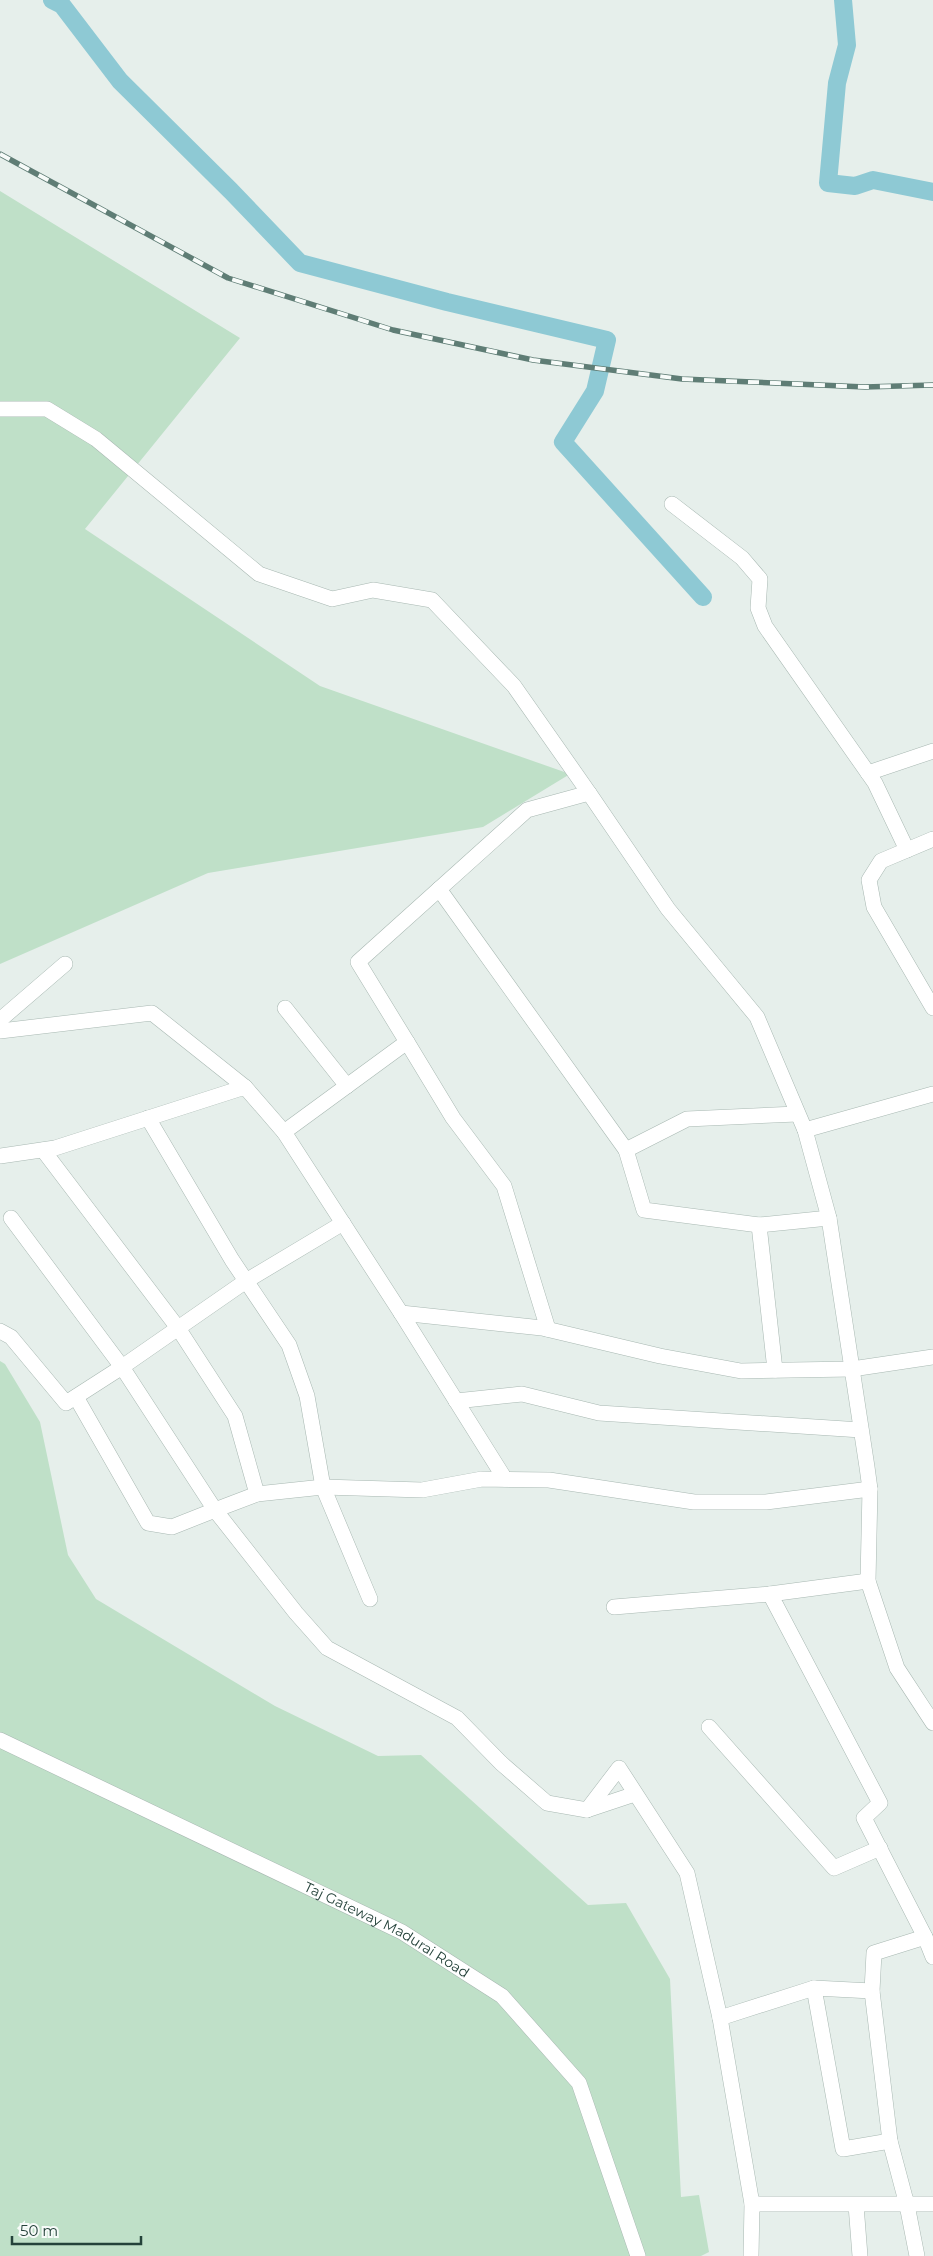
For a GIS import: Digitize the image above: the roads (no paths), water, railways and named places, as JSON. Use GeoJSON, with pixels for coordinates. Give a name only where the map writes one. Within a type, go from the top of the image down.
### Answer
{"type":"FeatureCollection","features":[{"type":"Feature","properties":{"kind":"street"},"geometry":{"type":"LineString","coordinates":[[0,409],[47,408],[96,439],[259,574],[332,599],[373,590],[432,600],[514,686],[668,908],[757,1016],[805,1130],[829,1218],[870,1489],[868,1581],[897,1668],[932,1719]]}},
{"type":"Feature","properties":{"kind":"street"},"geometry":{"type":"LineString","coordinates":[[672,504],[752,568],[760,579],[758,608],[765,626],[875,783],[907,850]]}},
{"type":"Feature","properties":{"kind":"street"},"geometry":{"type":"LineString","coordinates":[[868,773],[933,750]]}},
{"type":"Feature","properties":{"kind":"street"},"geometry":{"type":"LineString","coordinates":[[548,1329],[504,1186],[453,1118],[358,962],[527,810],[589,793]]}},
{"type":"Feature","properties":{"kind":"street"},"geometry":{"type":"LineString","coordinates":[[933,838],[881,861],[869,880],[874,907],[933,1008]]}},
{"type":"Feature","properties":{"kind":"street"},"geometry":{"type":"LineString","coordinates":[[439,889],[626,1150],[644,1210],[759,1225],[829,1218]]}},
{"type":"Feature","properties":{"kind":"street"},"geometry":{"type":"LineString","coordinates":[[0,1020],[65,964]]}},
{"type":"Feature","properties":{"kind":"street"},"geometry":{"type":"LineString","coordinates":[[285,1008],[347,1086]]}},
{"type":"Feature","properties":{"kind":"street"},"geometry":{"type":"LineString","coordinates":[[0,1031],[152,1013],[244,1086],[284,1132],[505,1479]]}},
{"type":"Feature","properties":{"kind":"street"},"geometry":{"type":"LineString","coordinates":[[284,1132],[407,1042]]}},
{"type":"Feature","properties":{"kind":"street"},"geometry":{"type":"LineString","coordinates":[[0,1156],[55,1148],[244,1086]]}},
{"type":"Feature","properties":{"kind":"street"},"geometry":{"type":"LineString","coordinates":[[805,1130],[933,1094]]}},
{"type":"Feature","properties":{"kind":"street"},"geometry":{"type":"LineString","coordinates":[[626,1150],[687,1119],[797,1114]]}},
{"type":"Feature","properties":{"kind":"street"},"geometry":{"type":"LineString","coordinates":[[148,1118],[246,1280],[289,1345],[307,1396],[323,1487],[370,1599]]}},
{"type":"Feature","properties":{"kind":"street"},"geometry":{"type":"LineString","coordinates":[[43,1150],[178,1328],[235,1416],[257,1494]]}},
{"type":"Feature","properties":{"kind":"street"},"geometry":{"type":"LineString","coordinates":[[11,1218],[122,1367],[215,1510],[296,1613],[327,1648],[457,1718],[501,1763],[547,1803],[587,1810],[635,1794]]}},
{"type":"Feature","properties":{"kind":"street"},"geometry":{"type":"LineString","coordinates":[[0,1331],[11,1337],[66,1403],[122,1367],[246,1280],[342,1222]]}},
{"type":"Feature","properties":{"kind":"street"},"geometry":{"type":"LineString","coordinates":[[759,1225],[775,1370]]}},
{"type":"Feature","properties":{"kind":"street"},"geometry":{"type":"LineString","coordinates":[[401,1313],[548,1329],[660,1356],[741,1371],[852,1368],[933,1357]]}},
{"type":"Feature","properties":{"kind":"street"},"geometry":{"type":"LineString","coordinates":[[456,1401],[522,1394],[598,1413],[861,1430]]}},
{"type":"Feature","properties":{"kind":"street"},"geometry":{"type":"LineString","coordinates":[[76,1397],[148,1524],[172,1527],[257,1494],[323,1487],[422,1490],[482,1479],[550,1480],[694,1502],[766,1502],[870,1489]]}},
{"type":"Feature","properties":{"kind":"street"},"geometry":{"type":"LineString","coordinates":[[614,1607],[770,1594],[868,1581]]}},
{"type":"Feature","properties":{"kind":"street"},"geometry":{"type":"LineString","coordinates":[[770,1594],[880,1803],[864,1818],[933,1956]]}},
{"type":"Feature","properties":{"kind":"street"},"geometry":{"type":"LineString","coordinates":[[709,1727],[834,1868],[880,1848]]}},
{"type":"Feature","properties":{"kind":"street","name":"Taj Gateway Madurai Road"},"geometry":{"type":"LineString","coordinates":[[0,1740],[402,1932],[502,1996],[579,2083],[638,2256]]}},
{"type":"Feature","properties":{"kind":"street"},"geometry":{"type":"LineString","coordinates":[[587,1810],[619,1768],[687,1873],[720,2018],[752,2204],[751,2256]]}},
{"type":"Feature","properties":{"kind":"street"},"geometry":{"type":"LineString","coordinates":[[917,2256],[907,2205],[890,2141],[872,1991],[874,1953],[925,1937]]}},
{"type":"Feature","properties":{"kind":"street"},"geometry":{"type":"LineString","coordinates":[[720,2018],[814,1988],[872,1991]]}},
{"type":"Feature","properties":{"kind":"street"},"geometry":{"type":"LineString","coordinates":[[814,1988],[843,2149],[890,2141]]}},
{"type":"Feature","properties":{"kind":"street"},"geometry":{"type":"LineString","coordinates":[[752,2204],[933,2204]]}},
{"type":"Feature","properties":{"kind":"street"},"geometry":{"type":"LineString","coordinates":[[856,2205],[860,2256]]}},
{"type":"Feature","properties":{"kind":"waterway"},"geometry":{"type":"LineString","coordinates":[[52,0],[62,5],[120,81],[231,191],[300,263],[447,302],[607,340],[595,391],[563,442],[703,597]]}},
{"type":"Feature","properties":{"kind":"waterway"},"geometry":{"type":"LineString","coordinates":[[843,0],[847,45],[837,83],[828,183],[855,186],[873,180],[933,192]]}},
{"type":"Feature","properties":{"kind":"railway"},"geometry":{"type":"LineString","coordinates":[[0,154],[228,278],[393,330],[533,360],[682,379],[865,387],[933,385]]}}]}
